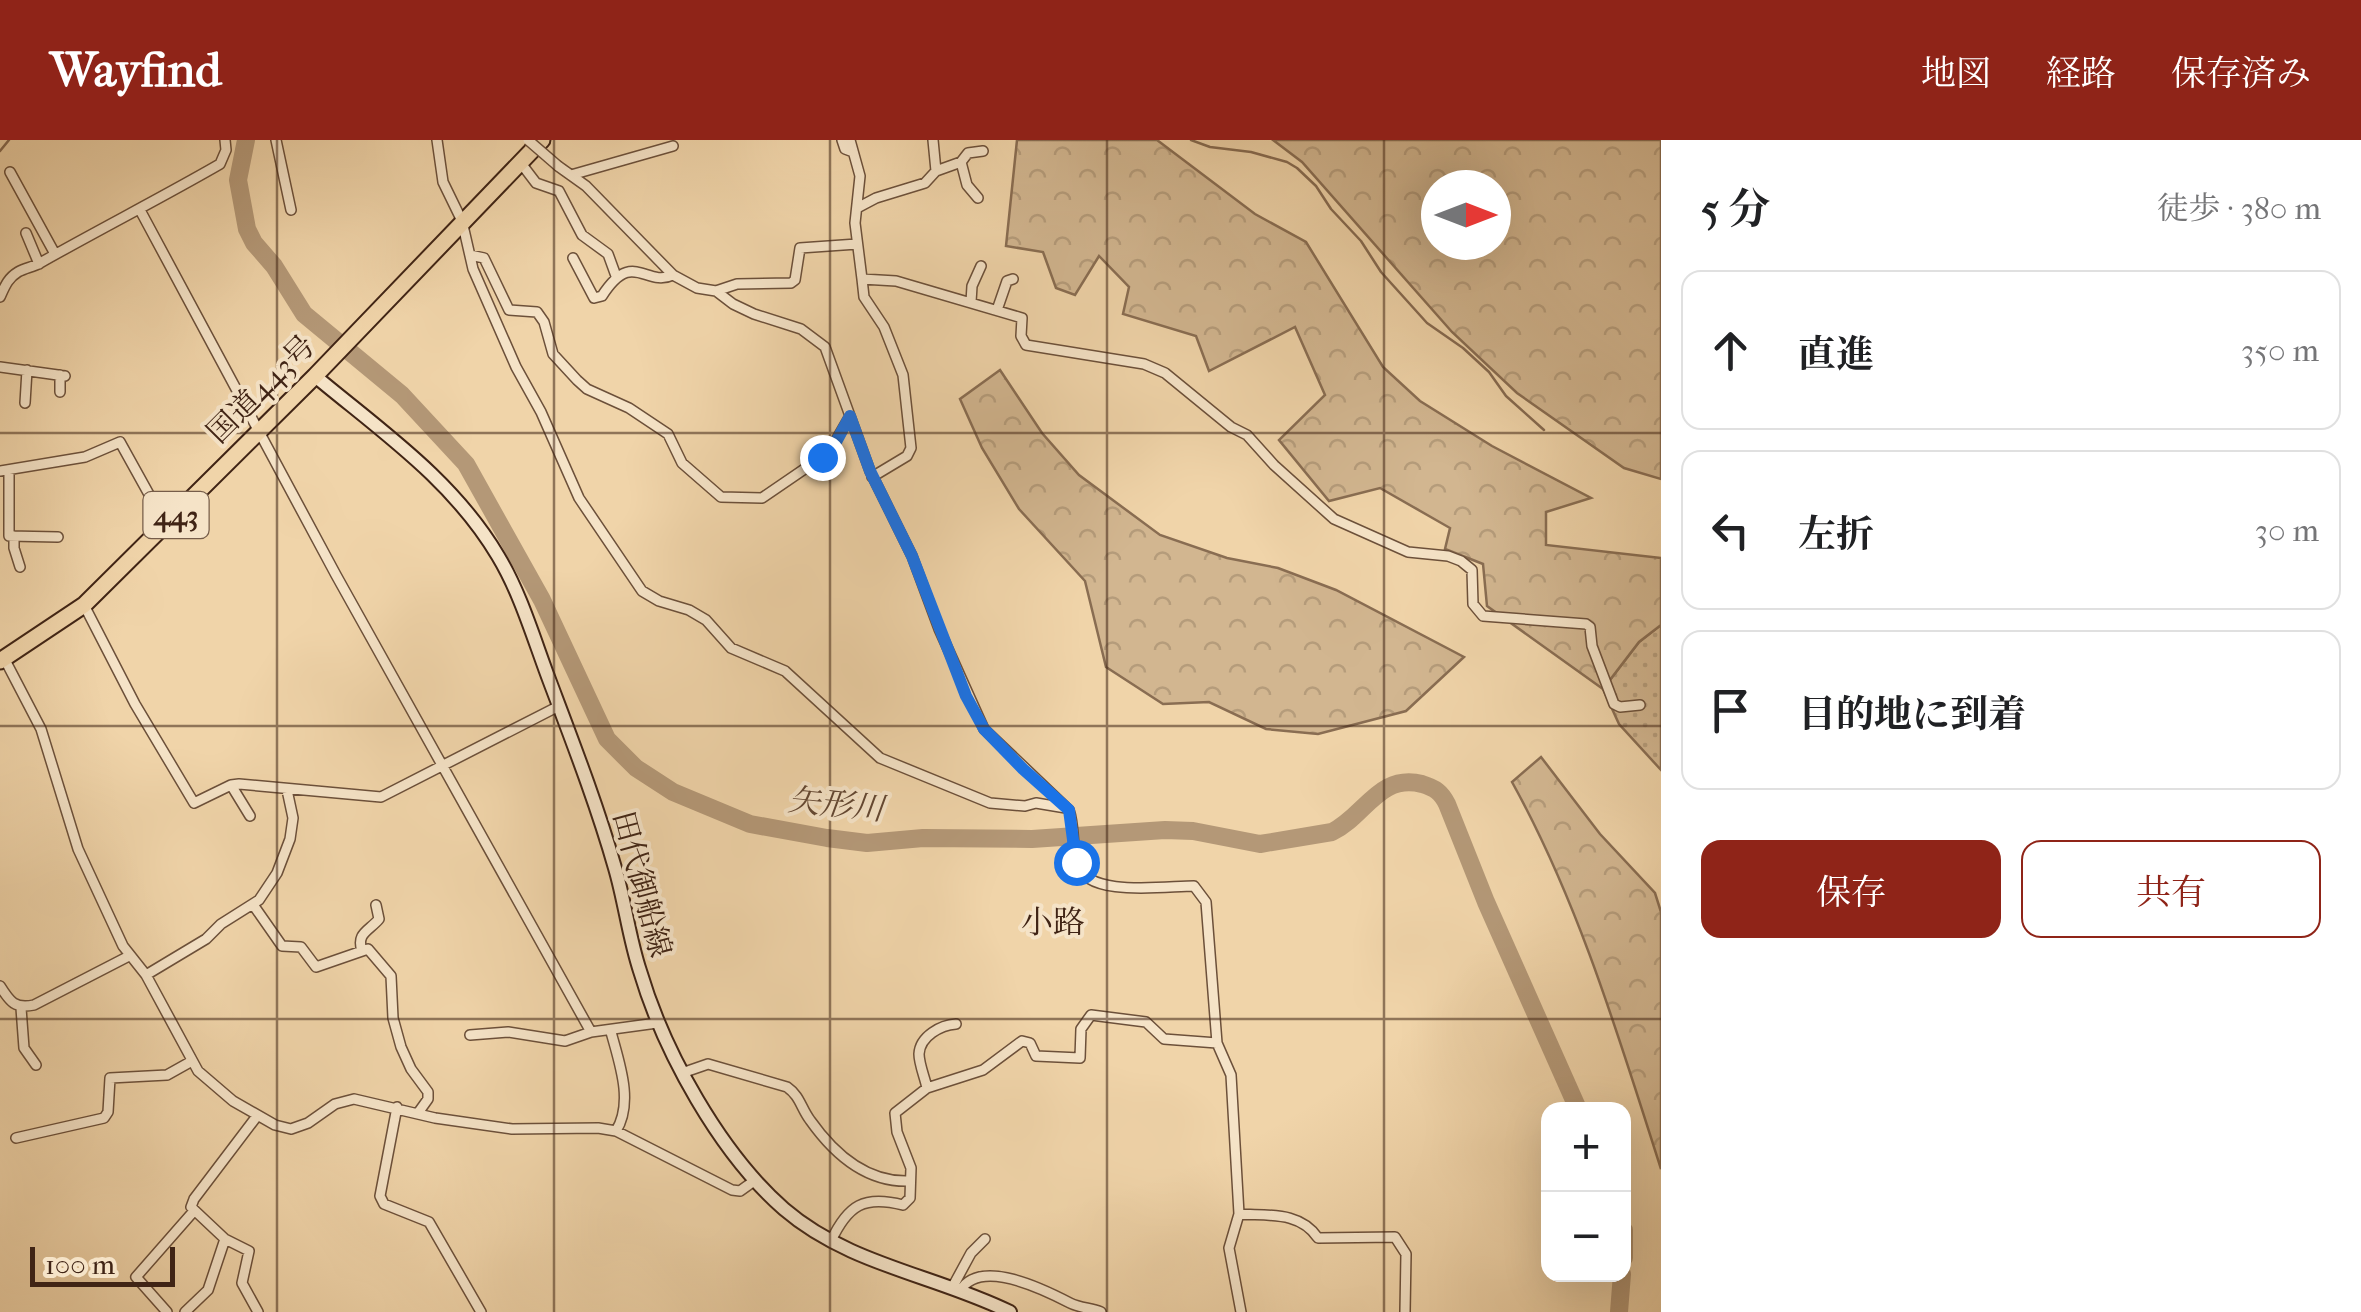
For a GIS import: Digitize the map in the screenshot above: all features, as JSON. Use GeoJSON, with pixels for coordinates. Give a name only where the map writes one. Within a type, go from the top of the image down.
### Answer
{"type":"FeatureCollection","features":[{"type":"Feature","properties":{"kind":"highway","name":"国道443号"},"geometry":{"type":"LineString","coordinates":[[1,657],[84,606],[315,376],[542,140]]}},
{"type":"Feature","properties":{"kind":"main road","name":"田代御船線"},"geometry":{"type":"LineString","coordinates":[[315,376],[432,473],[466,509],[499,558],[521,604],[616,869],[639,969],[657,1023],[682,1073],[754,1180],[785,1210],[832,1242],[879,1264],[1010,1312]]}},
{"type":"Feature","properties":{"kind":"street"},"geometry":{"type":"LineString","coordinates":[[0,297],[6,282],[20,270],[39,264],[94,230],[140,210],[220,164],[226,150],[224,140]]}},
{"type":"Feature","properties":{"kind":"street"},"geometry":{"type":"LineString","coordinates":[[276,140],[290,210]]}},
{"type":"Feature","properties":{"kind":"street"},"geometry":{"type":"LineString","coordinates":[[438,140],[443,182],[462,221],[470,255],[516,367],[541,412],[579,498],[642,592],[690,610],[706,620],[731,648],[785,670],[880,758],[939,779],[977,799],[1015,806],[1036,803],[1069,812]]}},
{"type":"Feature","properties":{"kind":"street"},"geometry":{"type":"LineString","coordinates":[[528,140],[586,186],[673,275],[697,288],[716,291],[737,284],[790,283],[794,280],[800,248],[858,244]]}},
{"type":"Feature","properties":{"kind":"street"},"geometry":{"type":"LineString","coordinates":[[642,140],[646,154]]}},
{"type":"Feature","properties":{"kind":"street"},"geometry":{"type":"LineString","coordinates":[[842,140],[845,149],[853,152]]}},
{"type":"Feature","properties":{"kind":"street"},"geometry":{"type":"LineString","coordinates":[[850,140],[860,176],[855,223],[864,296],[884,327],[902,375],[911,448],[907,456],[872,477]]}},
{"type":"Feature","properties":{"kind":"street"},"geometry":{"type":"LineString","coordinates":[[933,140],[936,171]]}},
{"type":"Feature","properties":{"kind":"street"},"geometry":{"type":"LineString","coordinates":[[571,175],[673,146]]}},
{"type":"Feature","properties":{"kind":"street"},"geometry":{"type":"LineString","coordinates":[[859,207],[926,183],[936,171],[961,162],[968,153],[983,150]]}},
{"type":"Feature","properties":{"kind":"street"},"geometry":{"type":"LineString","coordinates":[[519,162],[536,183],[564,197],[576,228],[608,254],[616,276]]}},
{"type":"Feature","properties":{"kind":"street"},"geometry":{"type":"LineString","coordinates":[[961,162],[967,185],[978,198]]}},
{"type":"Feature","properties":{"kind":"street"},"geometry":{"type":"LineString","coordinates":[[10,172],[55,254]]}},
{"type":"Feature","properties":{"kind":"street"},"geometry":{"type":"LineString","coordinates":[[140,210],[336,575],[591,1032]]}},
{"type":"Feature","properties":{"kind":"street"},"geometry":{"type":"LineString","coordinates":[[26,234],[39,264]]}},
{"type":"Feature","properties":{"kind":"street"},"geometry":{"type":"LineString","coordinates":[[470,255],[484,258],[509,310],[534,311],[542,316],[554,354],[576,380],[668,434],[682,464],[721,497],[762,498],[822,457],[836,442],[850,416]]}},
{"type":"Feature","properties":{"kind":"street"},"geometry":{"type":"LineString","coordinates":[[573,258],[594,298],[602,296],[616,276],[637,272],[666,278],[673,275]]}},
{"type":"Feature","properties":{"kind":"street"},"geometry":{"type":"LineString","coordinates":[[971,302],[972,286],[981,266]]}},
{"type":"Feature","properties":{"kind":"street"},"geometry":{"type":"LineString","coordinates":[[862,279],[896,281],[1022,318],[1021,336],[1026,345],[1144,364],[1165,374],[1231,427],[1247,435],[1334,519],[1408,552],[1434,552],[1462,561],[1472,570],[1473,604],[1483,616],[1586,624],[1614,704],[1640,705]]}},
{"type":"Feature","properties":{"kind":"street"},"geometry":{"type":"LineString","coordinates":[[998,310],[1007,281],[1012,279]]}},
{"type":"Feature","properties":{"kind":"street"},"geometry":{"type":"LineString","coordinates":[[716,291],[754,314],[814,336],[825,347],[872,477],[912,556],[966,696],[984,729],[1069,812],[1076,862],[1089,881],[1106,887],[1194,886],[1201,892],[1206,902],[1218,1043],[1231,1075],[1239,1214],[1229,1248],[1230,1270],[1239,1287],[1241,1312]]}},
{"type":"Feature","properties":{"kind":"street"},"geometry":{"type":"LineString","coordinates":[[0,367],[62,376],[60,392]]}},
{"type":"Feature","properties":{"kind":"street"},"geometry":{"type":"LineString","coordinates":[[24,403],[26,370]]}},
{"type":"Feature","properties":{"kind":"street"},"geometry":{"type":"LineString","coordinates":[[58,537],[9,536],[4,470],[86,457],[120,442],[166,524]]}},
{"type":"Feature","properties":{"kind":"street"},"geometry":{"type":"LineString","coordinates":[[14,536],[20,568]]}},
{"type":"Feature","properties":{"kind":"street"},"geometry":{"type":"LineString","coordinates":[[84,606],[194,803],[231,785],[381,797],[558,706]]}},
{"type":"Feature","properties":{"kind":"street"},"geometry":{"type":"LineString","coordinates":[[1,657],[41,729],[83,863],[130,956],[146,976],[208,1082],[256,1116],[291,1129],[308,1124],[346,1100],[360,1099],[512,1130],[616,1131],[732,1190],[740,1191],[754,1180]]}},
{"type":"Feature","properties":{"kind":"street"},"geometry":{"type":"LineString","coordinates":[[231,785],[250,816]]}},
{"type":"Feature","properties":{"kind":"street"},"geometry":{"type":"LineString","coordinates":[[146,976],[254,906],[286,854],[293,818],[287,790]]}},
{"type":"Feature","properties":{"kind":"street"},"geometry":{"type":"LineString","coordinates":[[254,906],[282,946],[299,946],[316,966],[369,950],[390,976],[401,1047],[428,1092],[428,1099],[418,1113]]}},
{"type":"Feature","properties":{"kind":"street"},"geometry":{"type":"LineString","coordinates":[[362,951],[360,936],[379,919],[376,906]]}},
{"type":"Feature","properties":{"kind":"street"},"geometry":{"type":"LineString","coordinates":[[1,992],[20,1008],[34,1005],[130,956]]}},
{"type":"Feature","properties":{"kind":"street"},"geometry":{"type":"LineString","coordinates":[[20,1008],[24,1048],[36,1065]]}},
{"type":"Feature","properties":{"kind":"street"},"geometry":{"type":"LineString","coordinates":[[832,1242],[847,1214],[864,1202],[906,1204],[910,1198],[910,1162],[895,1113],[927,1088],[983,1070],[1022,1041],[1030,1043],[1036,1056],[1080,1058],[1081,1028],[1091,1015],[1146,1022],[1164,1039],[1218,1043]]}},
{"type":"Feature","properties":{"kind":"street"},"geometry":{"type":"LineString","coordinates":[[470,1035],[508,1032],[565,1042],[591,1032],[657,1023]]}},
{"type":"Feature","properties":{"kind":"street"},"geometry":{"type":"LineString","coordinates":[[927,1088],[921,1047],[940,1026],[956,1024]]}},
{"type":"Feature","properties":{"kind":"street"},"geometry":{"type":"LineString","coordinates":[[612,1032],[624,1098],[624,1118],[616,1131]]}},
{"type":"Feature","properties":{"kind":"street"},"geometry":{"type":"LineString","coordinates":[[16,1138],[104,1118],[108,1112],[110,1078],[168,1075],[192,1060]]}},
{"type":"Feature","properties":{"kind":"street"},"geometry":{"type":"LineString","coordinates":[[682,1073],[708,1064],[787,1087],[795,1092],[810,1120],[847,1160],[882,1179],[910,1181]]}},
{"type":"Feature","properties":{"kind":"street"},"geometry":{"type":"LineString","coordinates":[[398,1107],[380,1196],[384,1204],[430,1222],[481,1312]]}},
{"type":"Feature","properties":{"kind":"street"},"geometry":{"type":"LineString","coordinates":[[256,1116],[190,1207],[226,1238],[249,1251],[242,1282],[258,1312]]}},
{"type":"Feature","properties":{"kind":"street"},"geometry":{"type":"LineString","coordinates":[[167,1312],[136,1277],[193,1212]]}},
{"type":"Feature","properties":{"kind":"street"},"geometry":{"type":"LineString","coordinates":[[1239,1214],[1293,1218],[1310,1226],[1318,1238],[1395,1238],[1406,1254],[1405,1312]]}},
{"type":"Feature","properties":{"kind":"street"},"geometry":{"type":"LineString","coordinates":[[186,1312],[208,1290],[226,1238]]}},
{"type":"Feature","properties":{"kind":"street"},"geometry":{"type":"LineString","coordinates":[[956,1290],[970,1254],[985,1238]]}},
{"type":"Feature","properties":{"kind":"street"},"geometry":{"type":"LineString","coordinates":[[956,1290],[976,1278],[1016,1279],[1076,1309],[1101,1312]]}},
{"type":"Feature","properties":{"kind":"green space"},"geometry":{"type":"Polygon","coordinates":[[[1017,140],[1157,140],[1255,214],[1306,242],[1383,367],[1420,401],[1492,446],[1591,498],[1546,512],[1546,545],[1661,558],[1661,625],[1639,642],[1603,689],[1487,606],[1483,564],[1445,549],[1450,528],[1380,488],[1329,501],[1279,440],[1325,395],[1295,327],[1209,371],[1196,336],[1123,314],[1129,287],[1099,256],[1075,295],[1056,288],[1043,252],[1006,246],[1017,140]]]}},
{"type":"Feature","properties":{"kind":"green space"},"geometry":{"type":"Polygon","coordinates":[[[1273,140],[1661,140],[1661,479],[1624,468],[1517,393],[1452,332],[1302,162],[1273,140]]]}},
{"type":"Feature","properties":{"kind":"green space"},"geometry":{"type":"Polygon","coordinates":[[[1000,370],[1042,433],[1079,475],[1160,535],[1227,558],[1278,568],[1336,590],[1464,657],[1406,711],[1318,734],[1266,729],[1209,702],[1163,704],[1106,667],[1085,581],[1019,509],[982,448],[960,399],[1000,370]]]}},
{"type":"Feature","properties":{"kind":"green space"},"geometry":{"type":"Polygon","coordinates":[[[1661,625],[1661,770],[1619,724],[1603,689],[1639,642],[1661,625]]]}},
{"type":"Feature","properties":{"kind":"green space"},"geometry":{"type":"Polygon","coordinates":[[[1541,757],[1600,834],[1655,893],[1661,912],[1661,1169],[1578,923],[1512,782],[1541,757]]]}},
{"type":"Feature","properties":{"kind":"waterway"},"geometry":{"type":"LineString","coordinates":[[0,151],[9,140]]}},
{"type":"Feature","properties":{"kind":"waterway","name":"矢形川"},"geometry":{"type":"LineString","coordinates":[[246,140],[238,180],[247,229],[254,243],[274,266],[304,314],[402,395],[466,464],[542,600],[607,739],[636,768],[673,792],[750,824],[867,843],[923,838],[1032,839],[1165,830],[1193,831],[1260,844],[1332,832],[1383,790],[1407,782],[1427,786],[1440,793],[1447,804],[1575,1102]]}},
{"type":"Feature","properties":{"kind":"waterway"},"geometry":{"type":"LineString","coordinates":[[1191,140],[1210,147],[1251,152],[1297,168],[1427,323],[1463,348],[1489,372],[1506,396],[1544,430]]}},
{"type":"Feature","properties":{"kind":"waterway","name":"矢形川"},"geometry":{"type":"LineString","coordinates":[[1619,1312],[1621,1282]]}},
{"type":"Feature","properties":{"kind":"district","name":"小路"},"geometry":{"type":"Point","coordinates":[1053,922]}},
{"type":"Feature","properties":{"kind":"route"},"geometry":{"type":"LineString","coordinates":[[822,457],[836,442],[850,416],[870,471],[912,556],[966,696],[996,744],[1069,810],[1076,862]]}}]}
